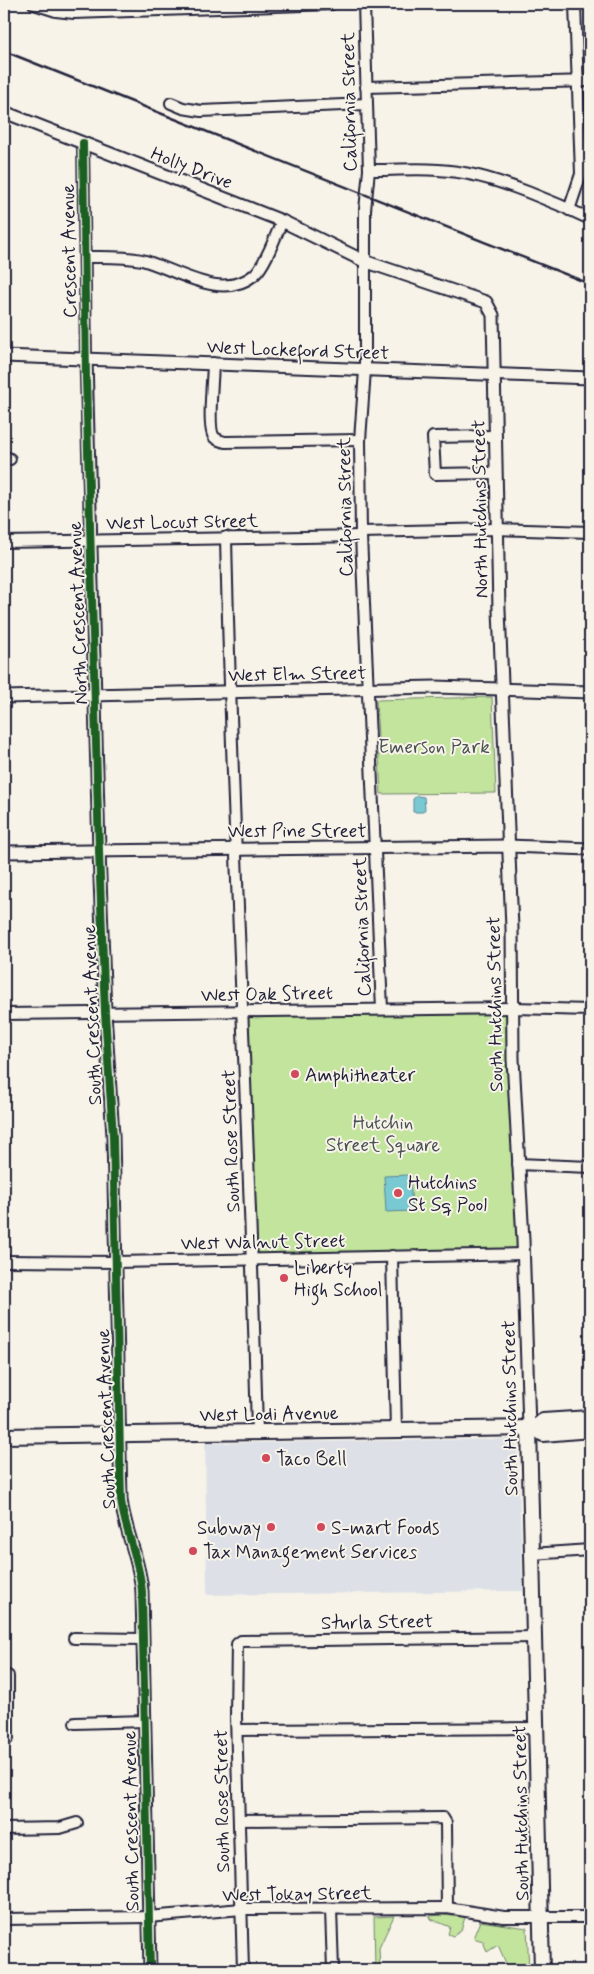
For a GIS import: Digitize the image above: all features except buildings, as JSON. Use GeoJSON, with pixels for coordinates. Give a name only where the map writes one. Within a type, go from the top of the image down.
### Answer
{"type":"FeatureCollection","features":[{"type":"Feature","properties":{"kind":"main road","name":"West Lodi Avenue"},"geometry":{"type":"LineString","coordinates":[[532,1428],[543,1421],[590,1418]]}},
{"type":"Feature","properties":{"kind":"main road","name":"West Lodi Avenue"},"geometry":{"type":"LineString","coordinates":[[4,1436],[532,1428],[543,1434],[590,1430]]}},
{"type":"Feature","properties":{"kind":"main road","name":"South Hutchins Street"},"geometry":{"type":"LineString","coordinates":[[532,1428],[531,1554],[542,1970]]}},
{"type":"Feature","properties":{"kind":"street"},"geometry":{"type":"LineString","coordinates":[[34,4],[56,11],[74,13],[147,7],[332,4]]}},
{"type":"Feature","properties":{"kind":"street","name":"California Street"},"geometry":{"type":"LineString","coordinates":[[364,4],[369,170],[364,210],[365,370],[360,440],[361,534],[382,1009]]}},
{"type":"Feature","properties":{"kind":"street"},"geometry":{"type":"LineString","coordinates":[[569,210],[581,174],[575,4]]}},
{"type":"Feature","properties":{"kind":"street"},"geometry":{"type":"LineString","coordinates":[[366,87],[590,81]]}},
{"type":"Feature","properties":{"kind":"street"},"geometry":{"type":"LineString","coordinates":[[171,103],[183,108],[201,110],[367,104]]}},
{"type":"Feature","properties":{"kind":"street","name":"Holly Drive"},"geometry":{"type":"LineString","coordinates":[[4,112],[282,221],[364,260]]}},
{"type":"Feature","properties":{"kind":"street","name":"Crescent Avenue"},"geometry":{"type":"LineString","coordinates":[[83,143],[86,359]]}},
{"type":"Feature","properties":{"kind":"street"},"geometry":{"type":"LineString","coordinates":[[369,170],[433,170],[465,173],[494,181],[590,219]]}},
{"type":"Feature","properties":{"kind":"street"},"geometry":{"type":"LineString","coordinates":[[85,257],[123,257],[143,261],[212,285],[238,284],[258,271],[282,221]]}},
{"type":"Feature","properties":{"kind":"street","name":"North Hutchins Street"},"geometry":{"type":"LineString","coordinates":[[364,260],[486,302],[493,315],[496,529],[508,846]]}},
{"type":"Feature","properties":{"kind":"street","name":"West Lockeford Street"},"geometry":{"type":"LineString","coordinates":[[4,356],[590,378]]}},
{"type":"Feature","properties":{"kind":"street","name":"North Crescent Avenue"},"geometry":{"type":"LineString","coordinates":[[86,359],[97,695],[100,865]]}},
{"type":"Feature","properties":{"kind":"street"},"geometry":{"type":"LineString","coordinates":[[213,363],[211,425],[213,436],[216,439],[225,442],[360,440]]}},
{"type":"Feature","properties":{"kind":"street"},"geometry":{"type":"LineString","coordinates":[[494,436],[433,437],[435,474],[495,474]]}},
{"type":"Feature","properties":{"kind":"street","name":"West Locust Street"},"geometry":{"type":"LineString","coordinates":[[4,542],[496,529],[590,532]]}},
{"type":"Feature","properties":{"kind":"street","name":"South Rose Street"},"geometry":{"type":"LineString","coordinates":[[226,537],[231,763],[252,1258],[257,1433]]}},
{"type":"Feature","properties":{"kind":"street","name":"West Elm Street"},"geometry":{"type":"LineString","coordinates":[[4,697],[367,689],[502,688],[590,692]]}},
{"type":"Feature","properties":{"kind":"street","name":"West Pine Street"},"geometry":{"type":"LineString","coordinates":[[4,852],[508,846],[590,849]]}},
{"type":"Feature","properties":{"kind":"street","name":"South Hutchins Street"},"geometry":{"type":"LineString","coordinates":[[508,846],[514,1008],[513,1059],[532,1428]]}},
{"type":"Feature","properties":{"kind":"street","name":"South Crescent Avenue"},"geometry":{"type":"LineString","coordinates":[[100,865],[105,1013],[113,1136],[121,1500],[124,1521],[141,1573],[150,1970]]}},
{"type":"Feature","properties":{"kind":"street","name":"West Oak Street"},"geometry":{"type":"LineString","coordinates":[[4,1014],[514,1008],[590,1010]]}},
{"type":"Feature","properties":{"kind":"street"},"geometry":{"type":"LineString","coordinates":[[518,1164],[590,1167]]}},
{"type":"Feature","properties":{"kind":"street","name":"West Walnut Street"},"geometry":{"type":"LineString","coordinates":[[4,1262],[116,1262],[524,1254]]}},
{"type":"Feature","properties":{"kind":"street"},"geometry":{"type":"LineString","coordinates":[[392,1256],[396,1430]]}},
{"type":"Feature","properties":{"kind":"street"},"geometry":{"type":"LineString","coordinates":[[531,1554],[590,1550]]}},
{"type":"Feature","properties":{"kind":"street","name":"Sturla Street"},"geometry":{"type":"LineString","coordinates":[[236,1660],[237,1644],[241,1641],[534,1637]]}},
{"type":"Feature","properties":{"kind":"street"},"geometry":{"type":"LineString","coordinates":[[74,1638],[142,1639]]}},
{"type":"Feature","properties":{"kind":"street","name":"South Rose Street"},"geometry":{"type":"LineString","coordinates":[[236,1660],[243,1970]]}},
{"type":"Feature","properties":{"kind":"street"},"geometry":{"type":"LineString","coordinates":[[4,1742],[8,1738],[8,1676]]}},
{"type":"Feature","properties":{"kind":"street"},"geometry":{"type":"LineString","coordinates":[[75,1723],[145,1721]]}},
{"type":"Feature","properties":{"kind":"street"},"geometry":{"type":"LineString","coordinates":[[238,1730],[537,1728]]}},
{"type":"Feature","properties":{"kind":"street"},"geometry":{"type":"LineString","coordinates":[[240,1820],[443,1818],[446,1823],[447,1908]]}},
{"type":"Feature","properties":{"kind":"street"},"geometry":{"type":"LineString","coordinates":[[4,1829],[60,1828],[78,1823]]}},
{"type":"Feature","properties":{"kind":"street","name":"West Tokay Street"},"geometry":{"type":"LineString","coordinates":[[4,1918],[148,1917],[242,1909],[447,1908],[504,1917],[590,1917]]}},
{"type":"Feature","properties":{"kind":"street"},"geometry":{"type":"LineString","coordinates":[[331,1910],[333,1970]]}},
{"type":"Feature","properties":{"kind":"shaded area"},"geometry":{"type":"Polygon","coordinates":[[[513,1439],[516,1442],[518,1456],[523,1591],[207,1595],[205,1443],[513,1439]]]}},
{"type":"Feature","properties":{"kind":"green space","name":"Emerson Park"},"geometry":{"type":"Polygon","coordinates":[[[492,697],[496,793],[381,794],[376,700],[492,697]]]}},
{"type":"Feature","properties":{"kind":"green space","name":"Hutchin Street Square"},"geometry":{"type":"Polygon","coordinates":[[[514,1008],[524,1254],[252,1258],[242,1011],[514,1008]]]}},
{"type":"Feature","properties":{"kind":"green space"},"geometry":{"type":"Polygon","coordinates":[[[394,1916],[379,1948],[380,1970],[375,1970],[374,1917],[394,1916]]]}},
{"type":"Feature","properties":{"kind":"green space"},"geometry":{"type":"Polygon","coordinates":[[[430,1916],[465,1917],[461,1931],[453,1936],[448,1934],[450,1927],[431,1919],[430,1916]]]}},
{"type":"Feature","properties":{"kind":"green space"},"geometry":{"type":"Polygon","coordinates":[[[480,1921],[527,1928],[529,1970],[509,1970],[498,1945],[487,1952],[483,1941],[473,1938],[480,1921]]]}},
{"type":"Feature","properties":{"kind":"water"},"geometry":{"type":"Polygon","coordinates":[[[417,796],[424,797],[425,809],[423,812],[413,812],[413,799],[417,796]]]}},
{"type":"Feature","properties":{"kind":"water","name":"Hutchins St Sq Pool"},"geometry":{"type":"Polygon","coordinates":[[[410,1175],[412,1211],[386,1212],[384,1176],[410,1175]]]}},
{"type":"Feature","properties":{"kind":"railway"},"geometry":{"type":"LineString","coordinates":[[4,51],[590,284]]}},
{"type":"Feature","properties":{"kind":"cycle path"},"geometry":{"type":"LineString","coordinates":[[83,143],[86,379],[99,851],[105,1013],[113,1136],[121,1500],[141,1580],[142,1592],[150,1970]]}},
{"type":"Feature","properties":{"kind":"place","name":"Amphitheater"},"geometry":{"type":"Point","coordinates":[295,1074]}},
{"type":"Feature","properties":{"kind":"place","name":"Hutchins St Sq Pool"},"geometry":{"type":"Point","coordinates":[398,1193]}},
{"type":"Feature","properties":{"kind":"place","name":"Liberty High School"},"geometry":{"type":"Point","coordinates":[284,1278]}},
{"type":"Feature","properties":{"kind":"place","name":"Taco Bell"},"geometry":{"type":"Point","coordinates":[266,1458]}},
{"type":"Feature","properties":{"kind":"place","name":"Subway"},"geometry":{"type":"Point","coordinates":[271,1527]}},
{"type":"Feature","properties":{"kind":"place","name":"S-mart Foods"},"geometry":{"type":"Point","coordinates":[321,1527]}},
{"type":"Feature","properties":{"kind":"place","name":"Tax Management Services"},"geometry":{"type":"Point","coordinates":[193,1551]}}]}
